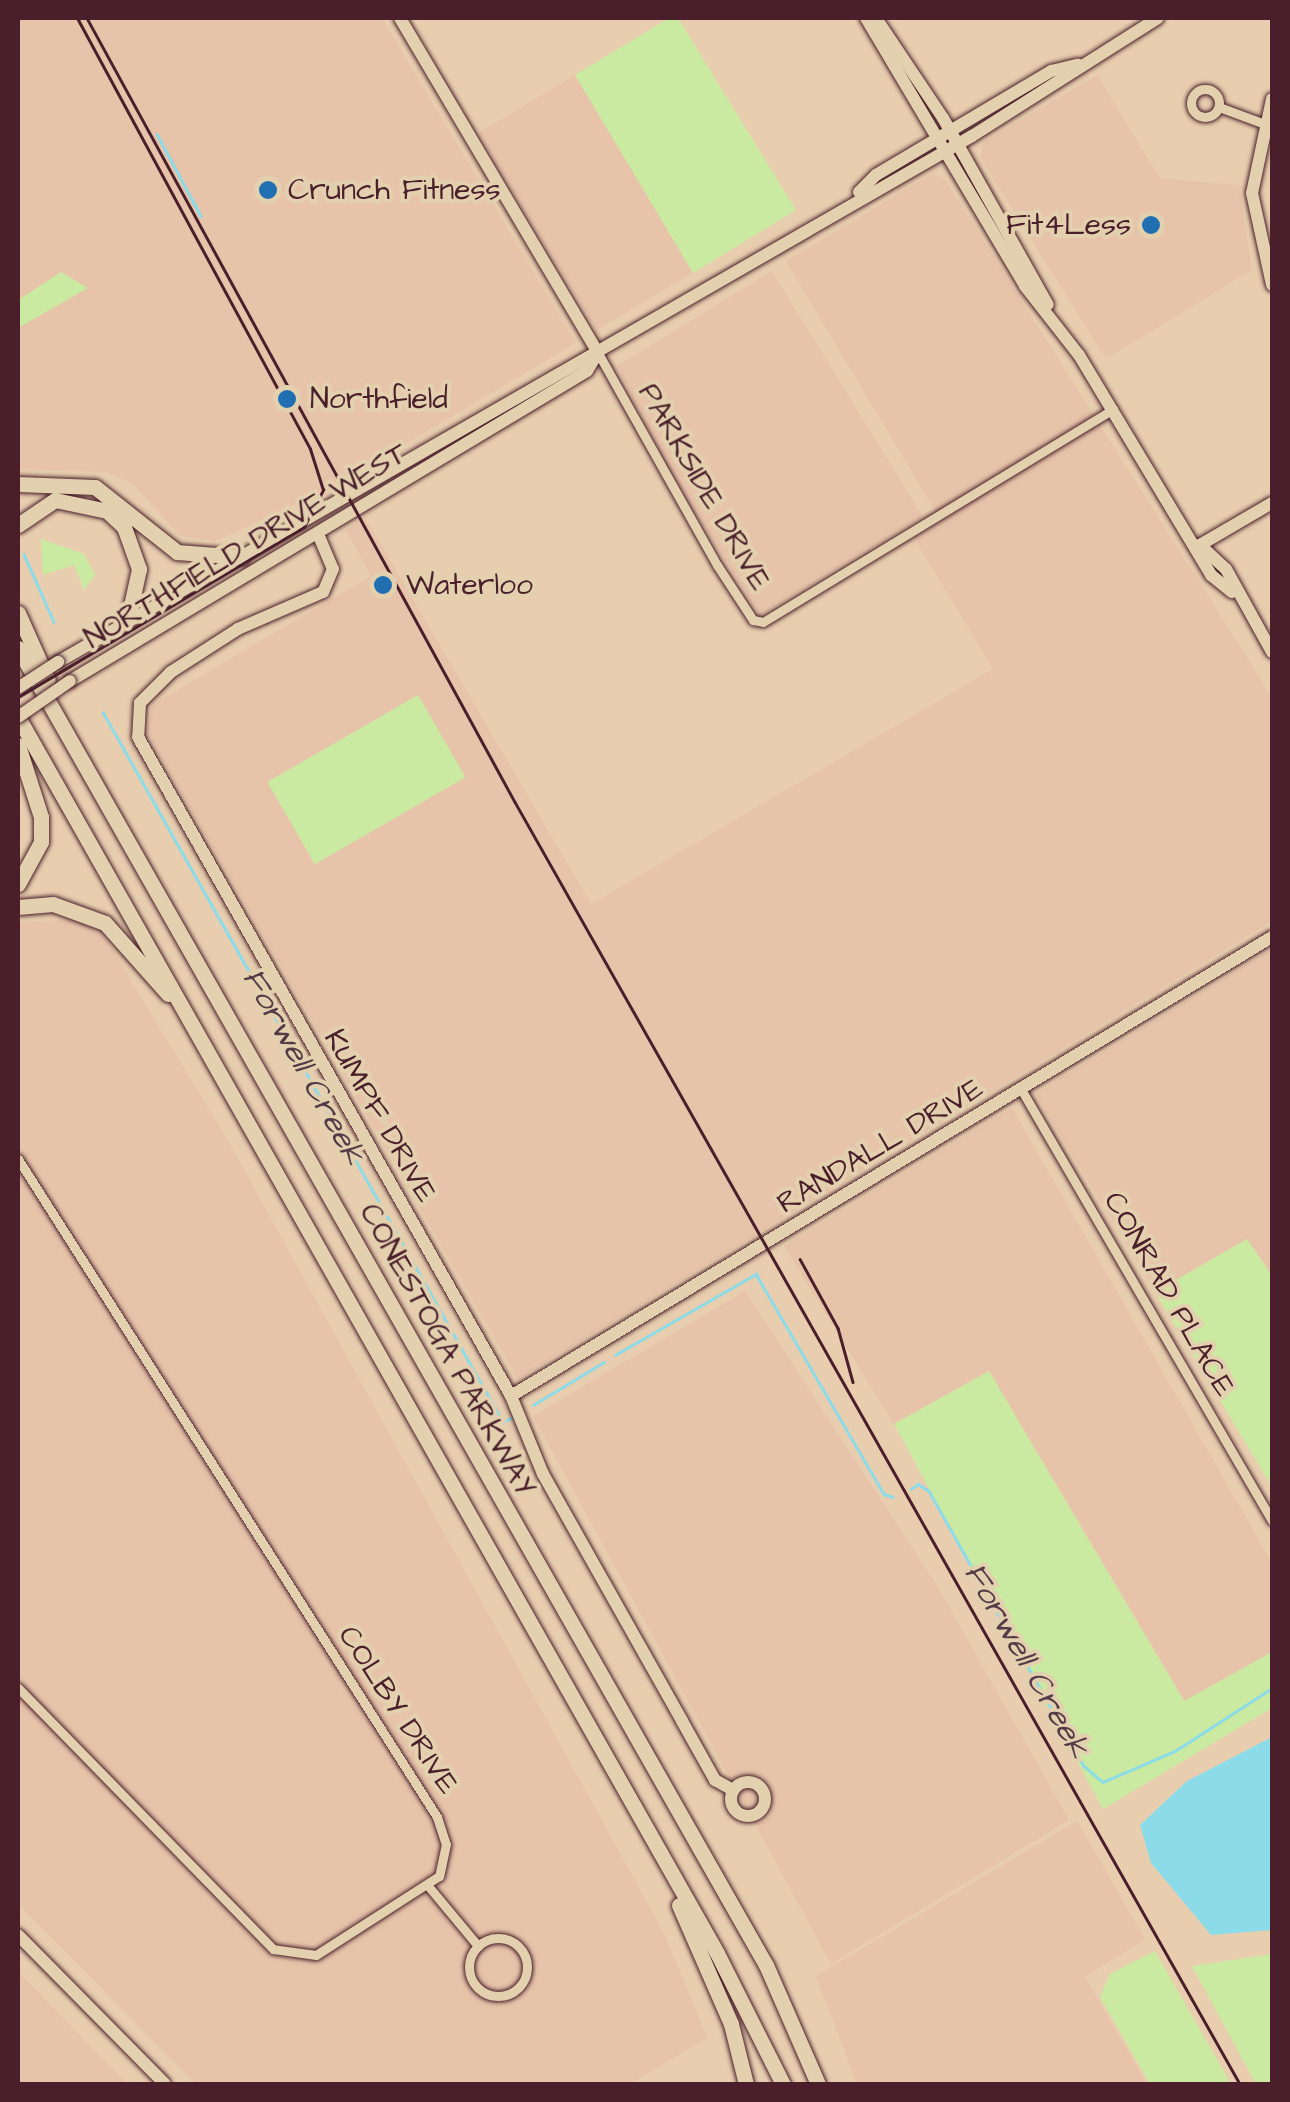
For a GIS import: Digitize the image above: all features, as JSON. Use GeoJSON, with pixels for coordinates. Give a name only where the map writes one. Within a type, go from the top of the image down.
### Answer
{"type":"FeatureCollection","features":[{"type":"Feature","properties":{"kind":"highway"},"geometry":{"type":"LineString","coordinates":[[18,484],[95,487],[177,552],[242,556]]}},
{"type":"Feature","properties":{"kind":"highway"},"geometry":{"type":"LineString","coordinates":[[18,524],[55,500],[108,510],[124,527],[139,569],[140,594],[128,619]]}},
{"type":"Feature","properties":{"kind":"highway"},"geometry":{"type":"LineString","coordinates":[[18,613],[90,775]]}},
{"type":"Feature","properties":{"kind":"highway","name":"CONESTOGA PARKWAY"},"geometry":{"type":"LineString","coordinates":[[18,648],[766,1965],[818,2084]]}},
{"type":"Feature","properties":{"kind":"highway","name":"CONESTOGA PARKWAY"},"geometry":{"type":"LineString","coordinates":[[18,717],[648,1832],[783,2084]]}},
{"type":"Feature","properties":{"kind":"highway"},"geometry":{"type":"LineString","coordinates":[[18,745],[41,817],[36,860],[18,884]]}},
{"type":"Feature","properties":{"kind":"highway"},"geometry":{"type":"LineString","coordinates":[[18,907],[52,904],[105,923],[198,1030]]}},
{"type":"Feature","properties":{"kind":"highway"},"geometry":{"type":"LineString","coordinates":[[648,1832],[730,2024],[746,2084]]}},
{"type":"Feature","properties":{"kind":"main road","name":"PARKSIDE DRIVE"},"geometry":{"type":"LineString","coordinates":[[400,18],[598,353]]}},
{"type":"Feature","properties":{"kind":"main road","name":"NORTHFIELD DRIVE WEST"},"geometry":{"type":"LineString","coordinates":[[18,688],[128,619],[242,556],[462,424],[598,353],[855,197],[942,154],[954,138],[1051,71],[1080,65],[1158,18]]}},
{"type":"Feature","properties":{"kind":"main road"},"geometry":{"type":"LineString","coordinates":[[870,22],[954,138],[1050,312],[1200,545],[1212,575],[1232,592],[1272,652]]}},
{"type":"Feature","properties":{"kind":"main road"},"geometry":{"type":"LineString","coordinates":[[870,22],[933,141],[1025,286],[1050,312]]}},
{"type":"Feature","properties":{"kind":"main road"},"geometry":{"type":"LineString","coordinates":[[1272,98],[1262,123],[1252,212],[1272,285]]}},
{"type":"Feature","properties":{"kind":"main road","name":"NORTHFIELD DRIVE WEST"},"geometry":{"type":"LineString","coordinates":[[855,197],[876,175],[933,141],[954,138]]}},
{"type":"Feature","properties":{"kind":"main road","name":"NORTHFIELD DRIVE WEST"},"geometry":{"type":"LineString","coordinates":[[18,717],[587,371],[598,353]]}},
{"type":"Feature","properties":{"kind":"main road"},"geometry":{"type":"LineString","coordinates":[[462,424],[482,434]]}},
{"type":"Feature","properties":{"kind":"main road"},"geometry":{"type":"LineString","coordinates":[[369,478],[380,496]]}},
{"type":"Feature","properties":{"kind":"main road"},"geometry":{"type":"LineString","coordinates":[[1200,545],[1272,503]]}},
{"type":"Feature","properties":{"kind":"main road","name":"KUMPF DRIVE"},"geometry":{"type":"LineString","coordinates":[[318,534],[333,568],[323,592],[238,629],[160,680],[140,703],[138,737],[512,1396],[543,1474],[682,1722],[715,1780],[733,1790]]}},
{"type":"Feature","properties":{"kind":"main road","name":"RANDALL DRIVE"},"geometry":{"type":"LineString","coordinates":[[512,1396],[1272,937]]}},
{"type":"Feature","properties":{"kind":"main road"},"geometry":{"type":"LineString","coordinates":[[18,1935],[166,2084]]}},
{"type":"Feature","properties":{"kind":"street"},"geometry":{"type":"LineString","coordinates":[[1219,107],[1262,123]]}},
{"type":"Feature","properties":{"kind":"street","name":"PARKSIDE DRIVE"},"geometry":{"type":"LineString","coordinates":[[598,353],[726,580],[753,620],[762,622],[1112,409]]}},
{"type":"Feature","properties":{"kind":"street","name":"CONRAD PLACE"},"geometry":{"type":"LineString","coordinates":[[1022,1091],[1272,1521]]}},
{"type":"Feature","properties":{"kind":"street","name":"COLBY DRIVE"},"geometry":{"type":"LineString","coordinates":[[18,1159],[437,1817],[444,1862],[429,1887]]}},
{"type":"Feature","properties":{"kind":"street"},"geometry":{"type":"LineString","coordinates":[[18,1688],[273,1949],[316,1955],[429,1887],[478,1946]]}},
{"type":"Feature","properties":{"kind":"street"},"geometry":{"type":"LineString","coordinates":[[500,1938],[519,1947],[528,1970],[518,1988],[493,1996],[480,1990],[469,1966],[478,1946],[500,1938]]}},
{"type":"Feature","properties":{"kind":"shaded area"},"geometry":{"type":"Polygon","coordinates":[[[18,18],[382,18],[576,343],[326,491],[215,541],[181,536],[133,484],[106,472],[18,469],[18,18]]]}},
{"type":"Feature","properties":{"kind":"shaded area"},"geometry":{"type":"Polygon","coordinates":[[[575,75],[693,272],[597,330],[478,133],[575,75]]]}},
{"type":"Feature","properties":{"kind":"shaded area"},"geometry":{"type":"Polygon","coordinates":[[[1097,75],[1160,178],[1239,185],[1252,270],[1106,359],[980,157],[984,142],[1097,75]]]}},
{"type":"Feature","properties":{"kind":"shaded area"},"geometry":{"type":"Polygon","coordinates":[[[932,174],[944,178],[1272,697],[1272,921],[518,1379],[147,733],[152,705],[371,576],[346,530],[365,517],[591,904],[993,669],[914,538],[941,521],[786,261],[932,174]]]}},
{"type":"Feature","properties":{"kind":"shaded area"},"geometry":{"type":"Polygon","coordinates":[[[772,271],[923,517],[760,615],[668,470],[617,366],[772,271]]]}},
{"type":"Feature","properties":{"kind":"shaded area"},"geometry":{"type":"Polygon","coordinates":[[[83,919],[101,931],[230,1144],[665,1935],[707,2038],[630,2084],[196,2084],[18,1904],[18,923],[83,919]]]}},
{"type":"Feature","properties":{"kind":"shaded area"},"geometry":{"type":"Polygon","coordinates":[[[1272,949],[1272,1482],[1035,1094],[1272,949]]]}},
{"type":"Feature","properties":{"kind":"shaded area"},"geometry":{"type":"Polygon","coordinates":[[[1012,1108],[1272,1563],[1272,1652],[1185,1701],[989,1371],[894,1424],[784,1246],[1012,1108]]]}},
{"type":"Feature","properties":{"kind":"shaded area"},"geometry":{"type":"Polygon","coordinates":[[[745,1291],[939,1589],[1069,1820],[831,1964],[533,1416],[745,1291]]]}},
{"type":"Feature","properties":{"kind":"shaded area"},"geometry":{"type":"Polygon","coordinates":[[[1077,1821],[1145,1939],[1085,1977],[1147,2084],[857,2084],[816,1976],[1077,1821]]]}},
{"type":"Feature","properties":{"kind":"shaded area"},"geometry":{"type":"Polygon","coordinates":[[[18,1971],[127,2084],[18,2084],[18,1971]]]}},
{"type":"Feature","properties":{"kind":"green space"},"geometry":{"type":"Polygon","coordinates":[[[669,18],[678,18],[796,210],[693,273],[575,75],[669,18]]]}},
{"type":"Feature","properties":{"kind":"green space"},"geometry":{"type":"Polygon","coordinates":[[[61,272],[88,288],[18,328],[18,300],[61,272]]]}},
{"type":"Feature","properties":{"kind":"green space"},"geometry":{"type":"Polygon","coordinates":[[[41,539],[84,554],[95,575],[84,590],[74,565],[43,575],[41,539]]]}},
{"type":"Feature","properties":{"kind":"green space"},"geometry":{"type":"Polygon","coordinates":[[[418,695],[466,777],[315,864],[267,782],[418,695]]]}},
{"type":"Feature","properties":{"kind":"green space"},"geometry":{"type":"Polygon","coordinates":[[[1247,1239],[1272,1275],[1272,1487],[1155,1292],[1247,1239]]]}},
{"type":"Feature","properties":{"kind":"green space"},"geometry":{"type":"Polygon","coordinates":[[[989,1371],[1184,1701],[1272,1652],[1272,1708],[1103,1809],[894,1424],[989,1371]]]}},
{"type":"Feature","properties":{"kind":"green space"},"geometry":{"type":"Polygon","coordinates":[[[1155,1951],[1231,2084],[1150,2084],[1100,1997],[1110,1974],[1155,1951]]]}},
{"type":"Feature","properties":{"kind":"green space"},"geometry":{"type":"Polygon","coordinates":[[[1272,1954],[1272,2084],[1256,2084],[1192,1966],[1272,1954]]]}},
{"type":"Feature","properties":{"kind":"water"},"geometry":{"type":"Polygon","coordinates":[[[1272,1737],[1272,1930],[1211,1935],[1151,1863],[1140,1825],[1187,1781],[1272,1737]]]}},
{"type":"Feature","properties":{"kind":"waterway"},"geometry":{"type":"LineString","coordinates":[[157,134],[201,216]]}},
{"type":"Feature","properties":{"kind":"waterway","name":"Forwell Creek"},"geometry":{"type":"LineString","coordinates":[[24,554],[54,622]]}},
{"type":"Feature","properties":{"kind":"waterway","name":"Forwell Creek"},"geometry":{"type":"LineString","coordinates":[[103,712],[503,1422],[513,1417]]}},
{"type":"Feature","properties":{"kind":"waterway","name":"Forwell Creek"},"geometry":{"type":"LineString","coordinates":[[615,1355],[756,1274],[884,1494],[893,1497]]}},
{"type":"Feature","properties":{"kind":"waterway","name":"Forwell Creek"},"geometry":{"type":"LineString","coordinates":[[533,1405],[604,1362]]}},
{"type":"Feature","properties":{"kind":"waterway","name":"Forwell Creek"},"geometry":{"type":"LineString","coordinates":[[911,1489],[918,1484],[929,1491],[1084,1766],[1103,1782],[1175,1751],[1272,1688]]}},
{"type":"Feature","properties":{"kind":"tram line"},"geometry":{"type":"LineString","coordinates":[[18,697],[304,527],[323,490],[310,449],[77,18]]}},
{"type":"Feature","properties":{"kind":"railway"},"geometry":{"type":"LineString","coordinates":[[87,18],[515,802],[1240,2084]]}},
{"type":"Feature","properties":{"kind":"railway"},"geometry":{"type":"LineString","coordinates":[[800,1259],[838,1328],[853,1382]]}},
{"type":"Feature","properties":{"kind":"place","name":"Crunch Fitness"},"geometry":{"type":"Point","coordinates":[268,190]}},
{"type":"Feature","properties":{"kind":"place","name":"Fit4Less"},"geometry":{"type":"Point","coordinates":[1151,225]}},
{"type":"Feature","properties":{"kind":"place","name":"Northfield"},"geometry":{"type":"Point","coordinates":[287,399]}},
{"type":"Feature","properties":{"kind":"place","name":"Waterloo"},"geometry":{"type":"Point","coordinates":[383,585]}}]}
